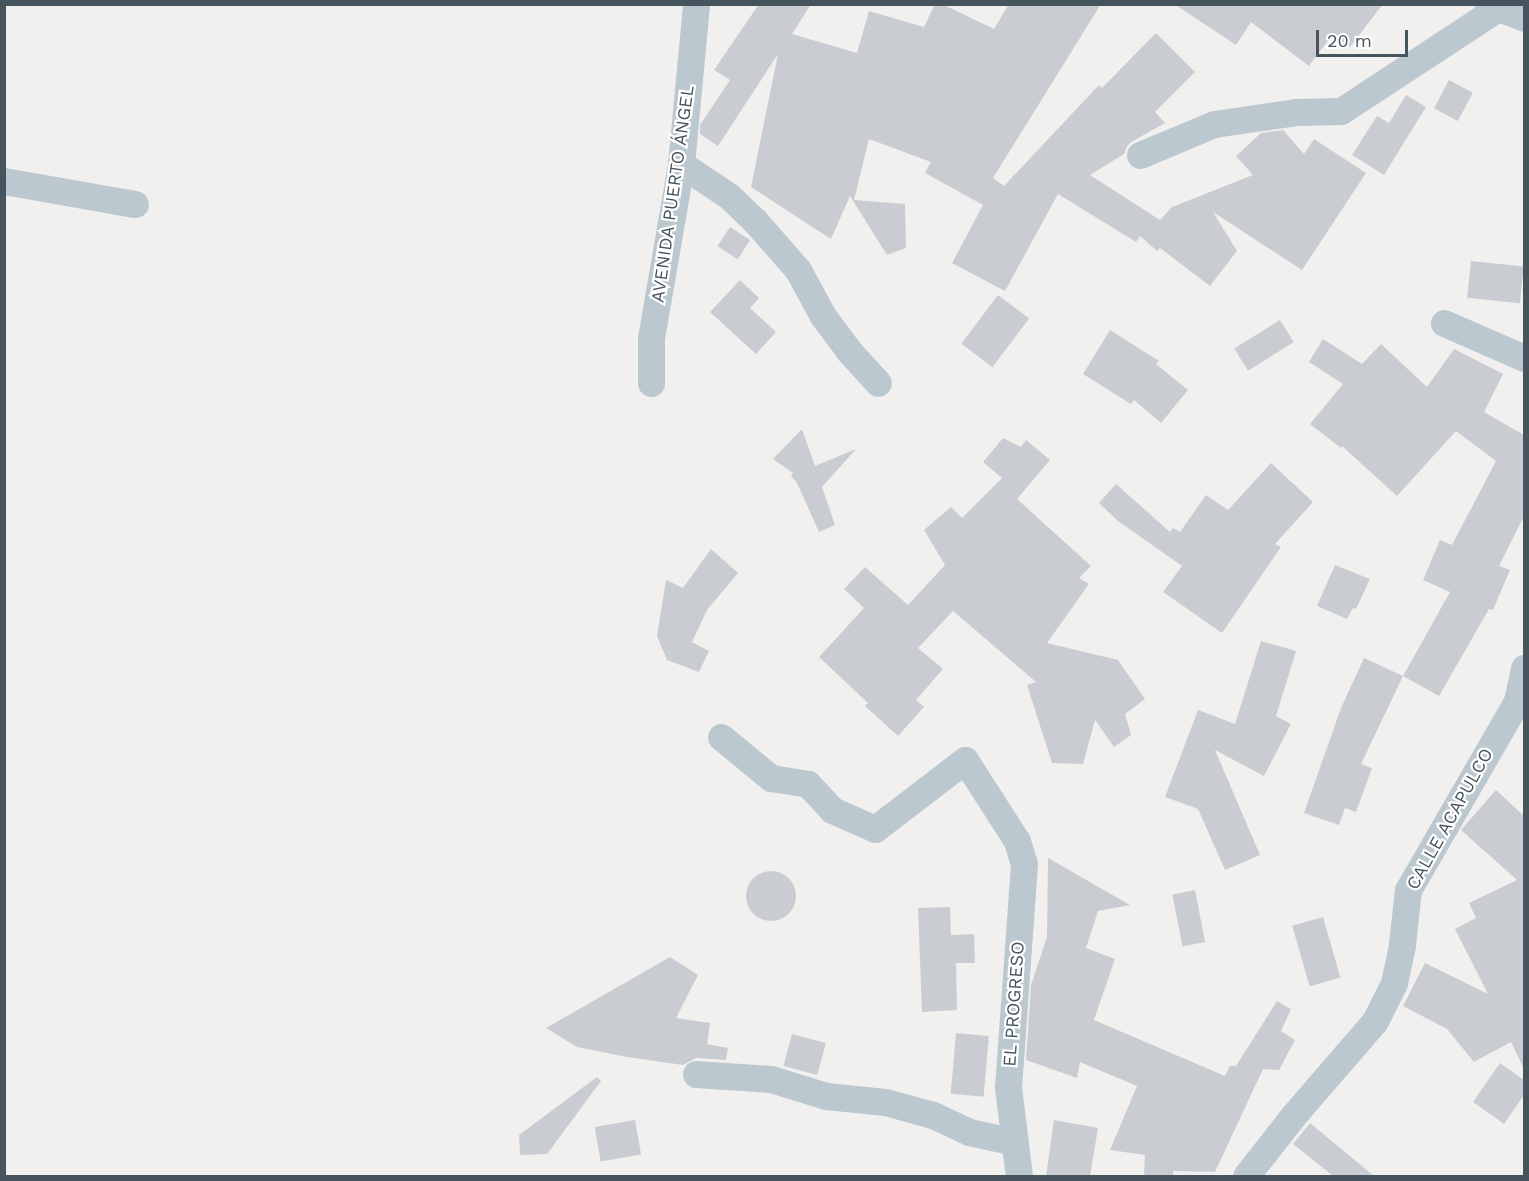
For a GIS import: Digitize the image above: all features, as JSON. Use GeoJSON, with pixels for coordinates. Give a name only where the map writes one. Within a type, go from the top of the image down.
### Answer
{"type":"FeatureCollection","features":[{"type":"Feature","properties":{"kind":"street","name":"AVENIDA PUERTO ÁNGEL"},"geometry":{"type":"LineString","coordinates":[[651,383],[651,338],[681,164],[696,4]]}},
{"type":"Feature","properties":{"kind":"street"},"geometry":{"type":"LineString","coordinates":[[1140,155],[1214,124],[1296,111],[1341,111],[1492,7],[1524,18]]}},
{"type":"Feature","properties":{"kind":"street"},"geometry":{"type":"LineString","coordinates":[[681,164],[729,196],[762,229],[798,270],[823,316],[849,351],[878,382]]}},
{"type":"Feature","properties":{"kind":"street"},"geometry":{"type":"LineString","coordinates":[[4,181],[135,204]]}},
{"type":"Feature","properties":{"kind":"street"},"geometry":{"type":"LineString","coordinates":[[1444,323],[1524,358]]}},
{"type":"Feature","properties":{"kind":"street","name":"CALLE ACAPULCO"},"geometry":{"type":"LineString","coordinates":[[1246,1176],[1293,1116],[1375,1021],[1395,983],[1408,890],[1517,701],[1524,668]]}},
{"type":"Feature","properties":{"kind":"street","name":"EL PROGRESO"},"geometry":{"type":"LineString","coordinates":[[721,737],[771,778],[808,784],[831,810],[875,829],[965,760],[1011,834],[1024,864],[1008,1087],[1019,1176]]}},
{"type":"Feature","properties":{"kind":"street"},"geometry":{"type":"LineString","coordinates":[[696,1074],[771,1079],[826,1096],[885,1102],[933,1115],[969,1132],[1015,1142]]}},
{"type":"Feature","properties":{"kind":"building"},"geometry":{"type":"Polygon","coordinates":[[[759,4],[811,4],[792,34],[857,53],[869,11],[924,27],[935,4],[942,4],[994,29],[1009,4],[1101,4],[993,178],[1004,186],[1099,85],[1102,88],[1156,33],[1195,72],[1155,112],[1165,123],[1133,141],[1127,146],[1124,154],[1090,175],[1160,220],[1172,207],[1253,175],[1236,156],[1261,133],[1283,130],[1304,154],[1314,139],[1366,173],[1302,270],[1213,212],[1237,251],[1210,286],[1160,248],[1157,251],[1140,236],[1136,242],[1058,194],[1005,291],[952,263],[983,205],[925,173],[931,162],[869,139],[854,200],[905,204],[906,248],[887,255],[850,196],[831,239],[751,187],[778,54],[718,146],[700,134],[700,125],[730,80],[714,70],[759,4]]]}},
{"type":"Feature","properties":{"kind":"building"},"geometry":{"type":"Polygon","coordinates":[[[1174,4],[1383,4],[1350,47],[1333,34],[1309,66],[1251,22],[1236,45],[1174,4]]]}},
{"type":"Feature","properties":{"kind":"building"},"geometry":{"type":"Polygon","coordinates":[[[1449,80],[1473,93],[1458,121],[1434,108],[1449,80]]]}},
{"type":"Feature","properties":{"kind":"building"},"geometry":{"type":"Polygon","coordinates":[[[1406,95],[1426,107],[1384,175],[1352,155],[1377,116],[1389,123],[1406,95]]]}},
{"type":"Feature","properties":{"kind":"building"},"geometry":{"type":"Polygon","coordinates":[[[730,227],[750,240],[738,259],[717,246],[730,227]]]}},
{"type":"Feature","properties":{"kind":"building"},"geometry":{"type":"Polygon","coordinates":[[[1471,261],[1524,267],[1520,303],[1467,298],[1471,261]]]}},
{"type":"Feature","properties":{"kind":"building"},"geometry":{"type":"Polygon","coordinates":[[[740,280],[759,298],[750,308],[776,332],[756,354],[710,312],[740,280]]]}},
{"type":"Feature","properties":{"kind":"building"},"geometry":{"type":"Polygon","coordinates":[[[998,295],[1029,318],[992,367],[961,344],[998,295]]]}},
{"type":"Feature","properties":{"kind":"building"},"geometry":{"type":"Polygon","coordinates":[[[1280,320],[1294,342],[1248,371],[1234,349],[1280,320]]]}},
{"type":"Feature","properties":{"kind":"building"},"geometry":{"type":"Polygon","coordinates":[[[1110,330],[1159,361],[1156,364],[1188,390],[1161,423],[1134,400],[1131,404],[1083,374],[1110,330]]]}},
{"type":"Feature","properties":{"kind":"building"},"geometry":{"type":"Polygon","coordinates":[[[1323,339],[1362,364],[1381,344],[1427,387],[1454,349],[1503,374],[1484,412],[1524,435],[1524,516],[1499,566],[1510,570],[1493,610],[1489,609],[1439,696],[1403,676],[1450,592],[1423,580],[1440,540],[1452,545],[1496,461],[1456,431],[1397,496],[1342,446],[1341,448],[1310,424],[1343,384],[1309,362],[1323,339]]]}},
{"type":"Feature","properties":{"kind":"building"},"geometry":{"type":"Polygon","coordinates":[[[802,429],[815,466],[856,449],[822,487],[835,525],[819,532],[797,483],[791,476],[793,473],[773,459],[802,429]]]}},
{"type":"Feature","properties":{"kind":"building"},"geometry":{"type":"Polygon","coordinates":[[[1003,438],[1021,447],[1026,440],[1050,460],[1017,499],[1091,566],[1079,578],[1089,584],[1047,643],[1118,660],[1145,699],[1125,714],[1131,735],[1114,747],[1095,720],[1083,764],[1052,763],[1027,685],[1036,682],[953,611],[918,648],[943,669],[916,700],[924,707],[898,736],[865,706],[868,703],[819,657],[864,608],[844,589],[865,567],[908,605],[945,565],[924,530],[951,507],[962,518],[1002,478],[983,462],[1003,438]]]}},
{"type":"Feature","properties":{"kind":"building"},"geometry":{"type":"Polygon","coordinates":[[[1271,463],[1313,502],[1275,544],[1281,547],[1222,633],[1163,592],[1182,566],[1118,521],[1099,503],[1116,484],[1170,532],[1173,528],[1180,532],[1206,495],[1228,510],[1271,463]]]}},
{"type":"Feature","properties":{"kind":"building"},"geometry":{"type":"Polygon","coordinates":[[[711,549],[738,573],[707,610],[692,642],[709,651],[699,672],[667,660],[657,636],[666,580],[683,588],[711,549]]]}},
{"type":"Feature","properties":{"kind":"building"},"geometry":{"type":"Polygon","coordinates":[[[1335,565],[1370,579],[1356,609],[1353,608],[1347,619],[1317,606],[1335,565]]]}},
{"type":"Feature","properties":{"kind":"building"},"geometry":{"type":"Polygon","coordinates":[[[1261,641],[1296,651],[1276,716],[1291,724],[1264,776],[1215,750],[1260,855],[1225,870],[1198,809],[1165,797],[1198,710],[1235,724],[1261,641]]]}},
{"type":"Feature","properties":{"kind":"building"},"geometry":{"type":"Polygon","coordinates":[[[1364,658],[1403,676],[1361,764],[1372,768],[1356,812],[1345,808],[1339,825],[1304,813],[1341,708],[1364,658]]]}},
{"type":"Feature","properties":{"kind":"building"},"geometry":{"type":"Polygon","coordinates":[[[1496,790],[1524,816],[1524,1069],[1511,1042],[1474,1062],[1447,1029],[1403,1006],[1425,963],[1488,994],[1455,929],[1476,918],[1469,903],[1517,880],[1461,830],[1496,790]]]}},
{"type":"Feature","properties":{"kind":"building"},"geometry":{"type":"Polygon","coordinates":[[[1048,858],[1130,905],[1098,911],[1086,948],[1115,959],[1094,1020],[1225,1076],[1230,1066],[1236,1066],[1277,1001],[1291,1009],[1281,1031],[1295,1040],[1279,1070],[1263,1069],[1215,1172],[1173,1171],[1173,1176],[1144,1176],[1145,1155],[1110,1150],[1137,1086],[1080,1062],[1077,1078],[1026,1060],[1031,985],[1047,937],[1048,858]]]}},
{"type":"Feature","properties":{"kind":"building"},"geometry":{"type":"Polygon","coordinates":[[[766,871],[776,871],[789,878],[796,891],[796,901],[789,914],[776,921],[766,921],[757,917],[750,910],[746,901],[746,891],[750,882],[757,875],[766,871]]]}},
{"type":"Feature","properties":{"kind":"building"},"geometry":{"type":"Polygon","coordinates":[[[1195,890],[1205,942],[1183,946],[1172,894],[1195,890]]]}},
{"type":"Feature","properties":{"kind":"building"},"geometry":{"type":"Polygon","coordinates":[[[950,907],[951,935],[974,934],[975,963],[956,963],[957,1010],[922,1012],[918,908],[950,907]]]}},
{"type":"Feature","properties":{"kind":"building"},"geometry":{"type":"Polygon","coordinates":[[[1323,917],[1340,978],[1310,986],[1292,926],[1323,917]]]}},
{"type":"Feature","properties":{"kind":"building"},"geometry":{"type":"Polygon","coordinates":[[[670,957],[698,975],[676,1018],[710,1023],[707,1044],[728,1048],[726,1060],[696,1058],[683,1065],[627,1057],[577,1047],[546,1028],[670,957]]]}},
{"type":"Feature","properties":{"kind":"building"},"geometry":{"type":"Polygon","coordinates":[[[956,1033],[989,1036],[984,1097],[951,1094],[956,1033]]]}},
{"type":"Feature","properties":{"kind":"building"},"geometry":{"type":"Polygon","coordinates":[[[792,1034],[826,1043],[817,1075],[783,1066],[792,1034]]]}},
{"type":"Feature","properties":{"kind":"building"},"geometry":{"type":"Polygon","coordinates":[[[1500,1063],[1524,1080],[1524,1095],[1504,1124],[1473,1102],[1500,1063]]]}},
{"type":"Feature","properties":{"kind":"building"},"geometry":{"type":"Polygon","coordinates":[[[597,1077],[601,1081],[547,1154],[520,1155],[519,1135],[597,1077]]]}},
{"type":"Feature","properties":{"kind":"building"},"geometry":{"type":"Polygon","coordinates":[[[635,1120],[641,1154],[601,1162],[595,1127],[635,1120]]]}},
{"type":"Feature","properties":{"kind":"building"},"geometry":{"type":"Polygon","coordinates":[[[1054,1120],[1098,1128],[1090,1176],[1046,1176],[1054,1120]]]}},
{"type":"Feature","properties":{"kind":"building"},"geometry":{"type":"Polygon","coordinates":[[[1310,1123],[1374,1176],[1333,1176],[1293,1144],[1310,1123]]]}}]}
